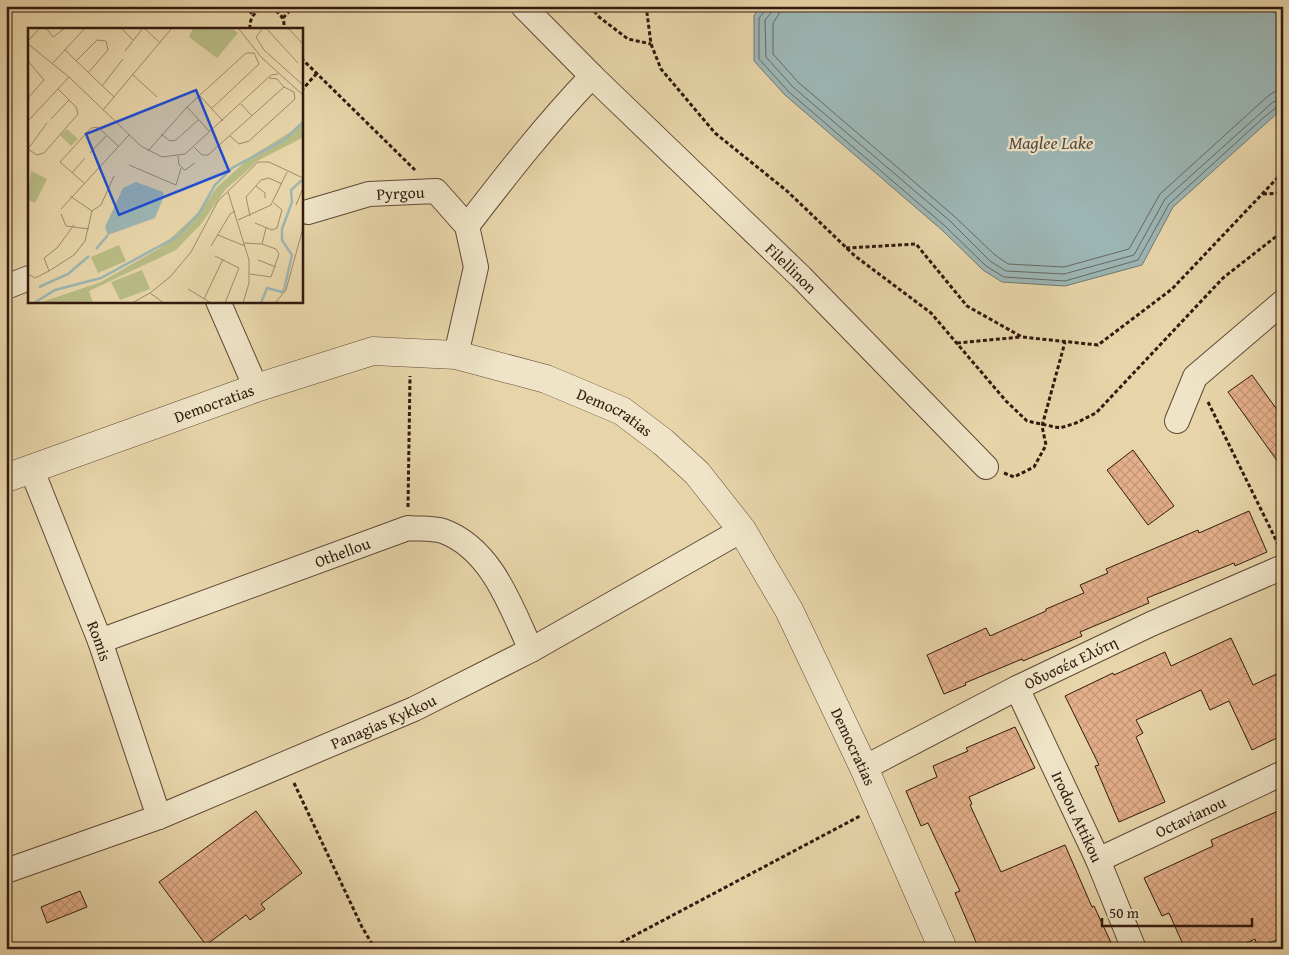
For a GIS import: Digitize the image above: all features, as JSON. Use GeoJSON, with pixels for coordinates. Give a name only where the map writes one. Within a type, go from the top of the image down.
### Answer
{"type":"FeatureCollection","features":[{"type":"Feature","properties":{"kind":"street","name":"Filellinon"},"geometry":{"type":"LineString","coordinates":[[523,6],[592,76],[801,277],[986,468]]}},
{"type":"Feature","properties":{"kind":"street"},"geometry":{"type":"LineString","coordinates":[[467,226],[564,104],[592,76]]}},
{"type":"Feature","properties":{"kind":"street","name":"Pyrgou"},"geometry":{"type":"LineString","coordinates":[[308,212],[369,194],[436,191],[467,226],[476,267],[456,355]]}},
{"type":"Feature","properties":{"kind":"street"},"geometry":{"type":"LineString","coordinates":[[6,287],[28,278]]}},
{"type":"Feature","properties":{"kind":"street"},"geometry":{"type":"LineString","coordinates":[[218,302],[256,388]]}},
{"type":"Feature","properties":{"kind":"street"},"geometry":{"type":"LineString","coordinates":[[1177,421],[1195,377],[1283,302]]}},
{"type":"Feature","properties":{"kind":"street","name":"Democratias"},"geometry":{"type":"LineString","coordinates":[[18,473],[256,388],[373,351],[456,355],[546,379],[622,412],[663,442],[697,473],[742,530],[789,610],[864,768],[943,949]]}},
{"type":"Feature","properties":{"kind":"street","name":"Romis"},"geometry":{"type":"LineString","coordinates":[[18,473],[100,640],[159,817]]}},
{"type":"Feature","properties":{"kind":"street","name":"Othellou"},"geometry":{"type":"LineString","coordinates":[[100,640],[408,528],[442,531],[473,548],[502,585],[531,650]]}},
{"type":"Feature","properties":{"kind":"street","name":"Panagias Kykkou"},"geometry":{"type":"LineString","coordinates":[[6,871],[159,817],[414,709],[531,650],[742,530]]}},
{"type":"Feature","properties":{"kind":"street","name":"Οδυσσέα Ελύτη"},"geometry":{"type":"LineString","coordinates":[[864,768],[1017,688],[1151,624],[1283,567]]}},
{"type":"Feature","properties":{"kind":"street","name":"Irodou Attikou"},"geometry":{"type":"LineString","coordinates":[[1017,688],[1098,860],[1134,949]]}},
{"type":"Feature","properties":{"kind":"street","name":"Octavianou"},"geometry":{"type":"LineString","coordinates":[[1098,860],[1283,773]]}},
{"type":"Feature","properties":{"kind":"path"},"geometry":{"type":"LineString","coordinates":[[245,6],[253,15]]}},
{"type":"Feature","properties":{"kind":"path"},"geometry":{"type":"LineString","coordinates":[[283,18],[294,6]]}},
{"type":"Feature","properties":{"kind":"path"},"geometry":{"type":"LineString","coordinates":[[590,6],[599,17],[628,39],[651,44]]}},
{"type":"Feature","properties":{"kind":"path"},"geometry":{"type":"LineString","coordinates":[[650,6],[647,13],[651,44],[661,69],[715,133],[787,191],[846,248],[931,313],[1006,401],[1027,421],[1042,426],[1060,428],[1076,423],[1096,413],[1224,278],[1283,231]]}},
{"type":"Feature","properties":{"kind":"path"},"geometry":{"type":"LineString","coordinates":[[250,28],[250,20],[253,15],[265,8],[272,9],[283,18],[284,28]]}},
{"type":"Feature","properties":{"kind":"path"},"geometry":{"type":"LineString","coordinates":[[302,59],[436,191]]}},
{"type":"Feature","properties":{"kind":"path"},"geometry":{"type":"LineString","coordinates":[[302,91],[317,73]]}},
{"type":"Feature","properties":{"kind":"path"},"geometry":{"type":"LineString","coordinates":[[956,343],[1022,337],[1098,345],[1172,289],[1283,172]]}},
{"type":"Feature","properties":{"kind":"path"},"geometry":{"type":"LineString","coordinates":[[1262,194],[1283,193]]}},
{"type":"Feature","properties":{"kind":"path"},"geometry":{"type":"LineString","coordinates":[[846,248],[916,244],[967,306],[1022,337]]}},
{"type":"Feature","properties":{"kind":"path"},"geometry":{"type":"LineString","coordinates":[[986,468],[1014,476],[1034,467],[1046,445],[1042,426],[1065,342]]}},
{"type":"Feature","properties":{"kind":"path"},"geometry":{"type":"LineString","coordinates":[[408,528],[410,353]]}},
{"type":"Feature","properties":{"kind":"path"},"geometry":{"type":"LineString","coordinates":[[1195,377],[1283,554]]}},
{"type":"Feature","properties":{"kind":"path"},"geometry":{"type":"LineString","coordinates":[[285,765],[362,927],[375,949]]}},
{"type":"Feature","properties":{"kind":"path"},"geometry":{"type":"LineString","coordinates":[[609,949],[880,805]]}},
{"type":"Feature","properties":{"kind":"water","name":"Maglee Lake"},"geometry":{"type":"Polygon","coordinates":[[[763,6],[1283,6],[1283,108],[1173,207],[1142,265],[1065,286],[1002,282],[983,270],[942,230],[785,95],[754,61],[754,15],[763,6]]]}},
{"type":"Feature","properties":{"kind":"building"},"geometry":{"type":"Polygon","coordinates":[[[1252,375],[1283,418],[1283,469],[1228,392],[1252,375]]]}},
{"type":"Feature","properties":{"kind":"building"},"geometry":{"type":"Polygon","coordinates":[[[1133,450],[1174,506],[1148,525],[1107,470],[1133,450]]]}},
{"type":"Feature","properties":{"kind":"building"},"geometry":{"type":"Polygon","coordinates":[[[1249,511],[1267,552],[1235,566],[1234,563],[1147,598],[1149,603],[1080,632],[1082,636],[1023,661],[1022,659],[944,694],[927,655],[986,628],[990,636],[1046,611],[1046,609],[1084,593],[1080,585],[1108,573],[1106,569],[1198,530],[1199,533],[1249,511]]]}},
{"type":"Feature","properties":{"kind":"building"},"geometry":{"type":"Polygon","coordinates":[[[1231,638],[1253,685],[1283,671],[1283,735],[1252,750],[1229,701],[1210,710],[1201,690],[1136,720],[1143,733],[1136,737],[1165,802],[1119,822],[1095,766],[1099,765],[1065,696],[1113,673],[1114,675],[1165,652],[1171,666],[1231,638]]]}},
{"type":"Feature","properties":{"kind":"building"},"geometry":{"type":"Polygon","coordinates":[[[1015,727],[1035,768],[969,797],[972,804],[970,805],[1001,872],[1065,845],[1092,907],[1094,906],[1114,949],[979,949],[955,893],[960,891],[928,823],[921,826],[906,791],[937,777],[933,766],[968,751],[966,748],[1015,727]]]}},
{"type":"Feature","properties":{"kind":"building"},"geometry":{"type":"Polygon","coordinates":[[[1283,809],[1283,937],[1258,948],[1255,939],[1233,949],[1185,949],[1169,913],[1162,916],[1144,878],[1213,846],[1211,840],[1283,809]]]}},
{"type":"Feature","properties":{"kind":"building"},"geometry":{"type":"Polygon","coordinates":[[[256,811],[302,873],[261,904],[265,909],[250,920],[246,915],[206,945],[159,882],[256,811]]]}},
{"type":"Feature","properties":{"kind":"building"},"geometry":{"type":"Polygon","coordinates":[[[80,891],[87,907],[47,923],[41,907],[80,891]]]}}]}
